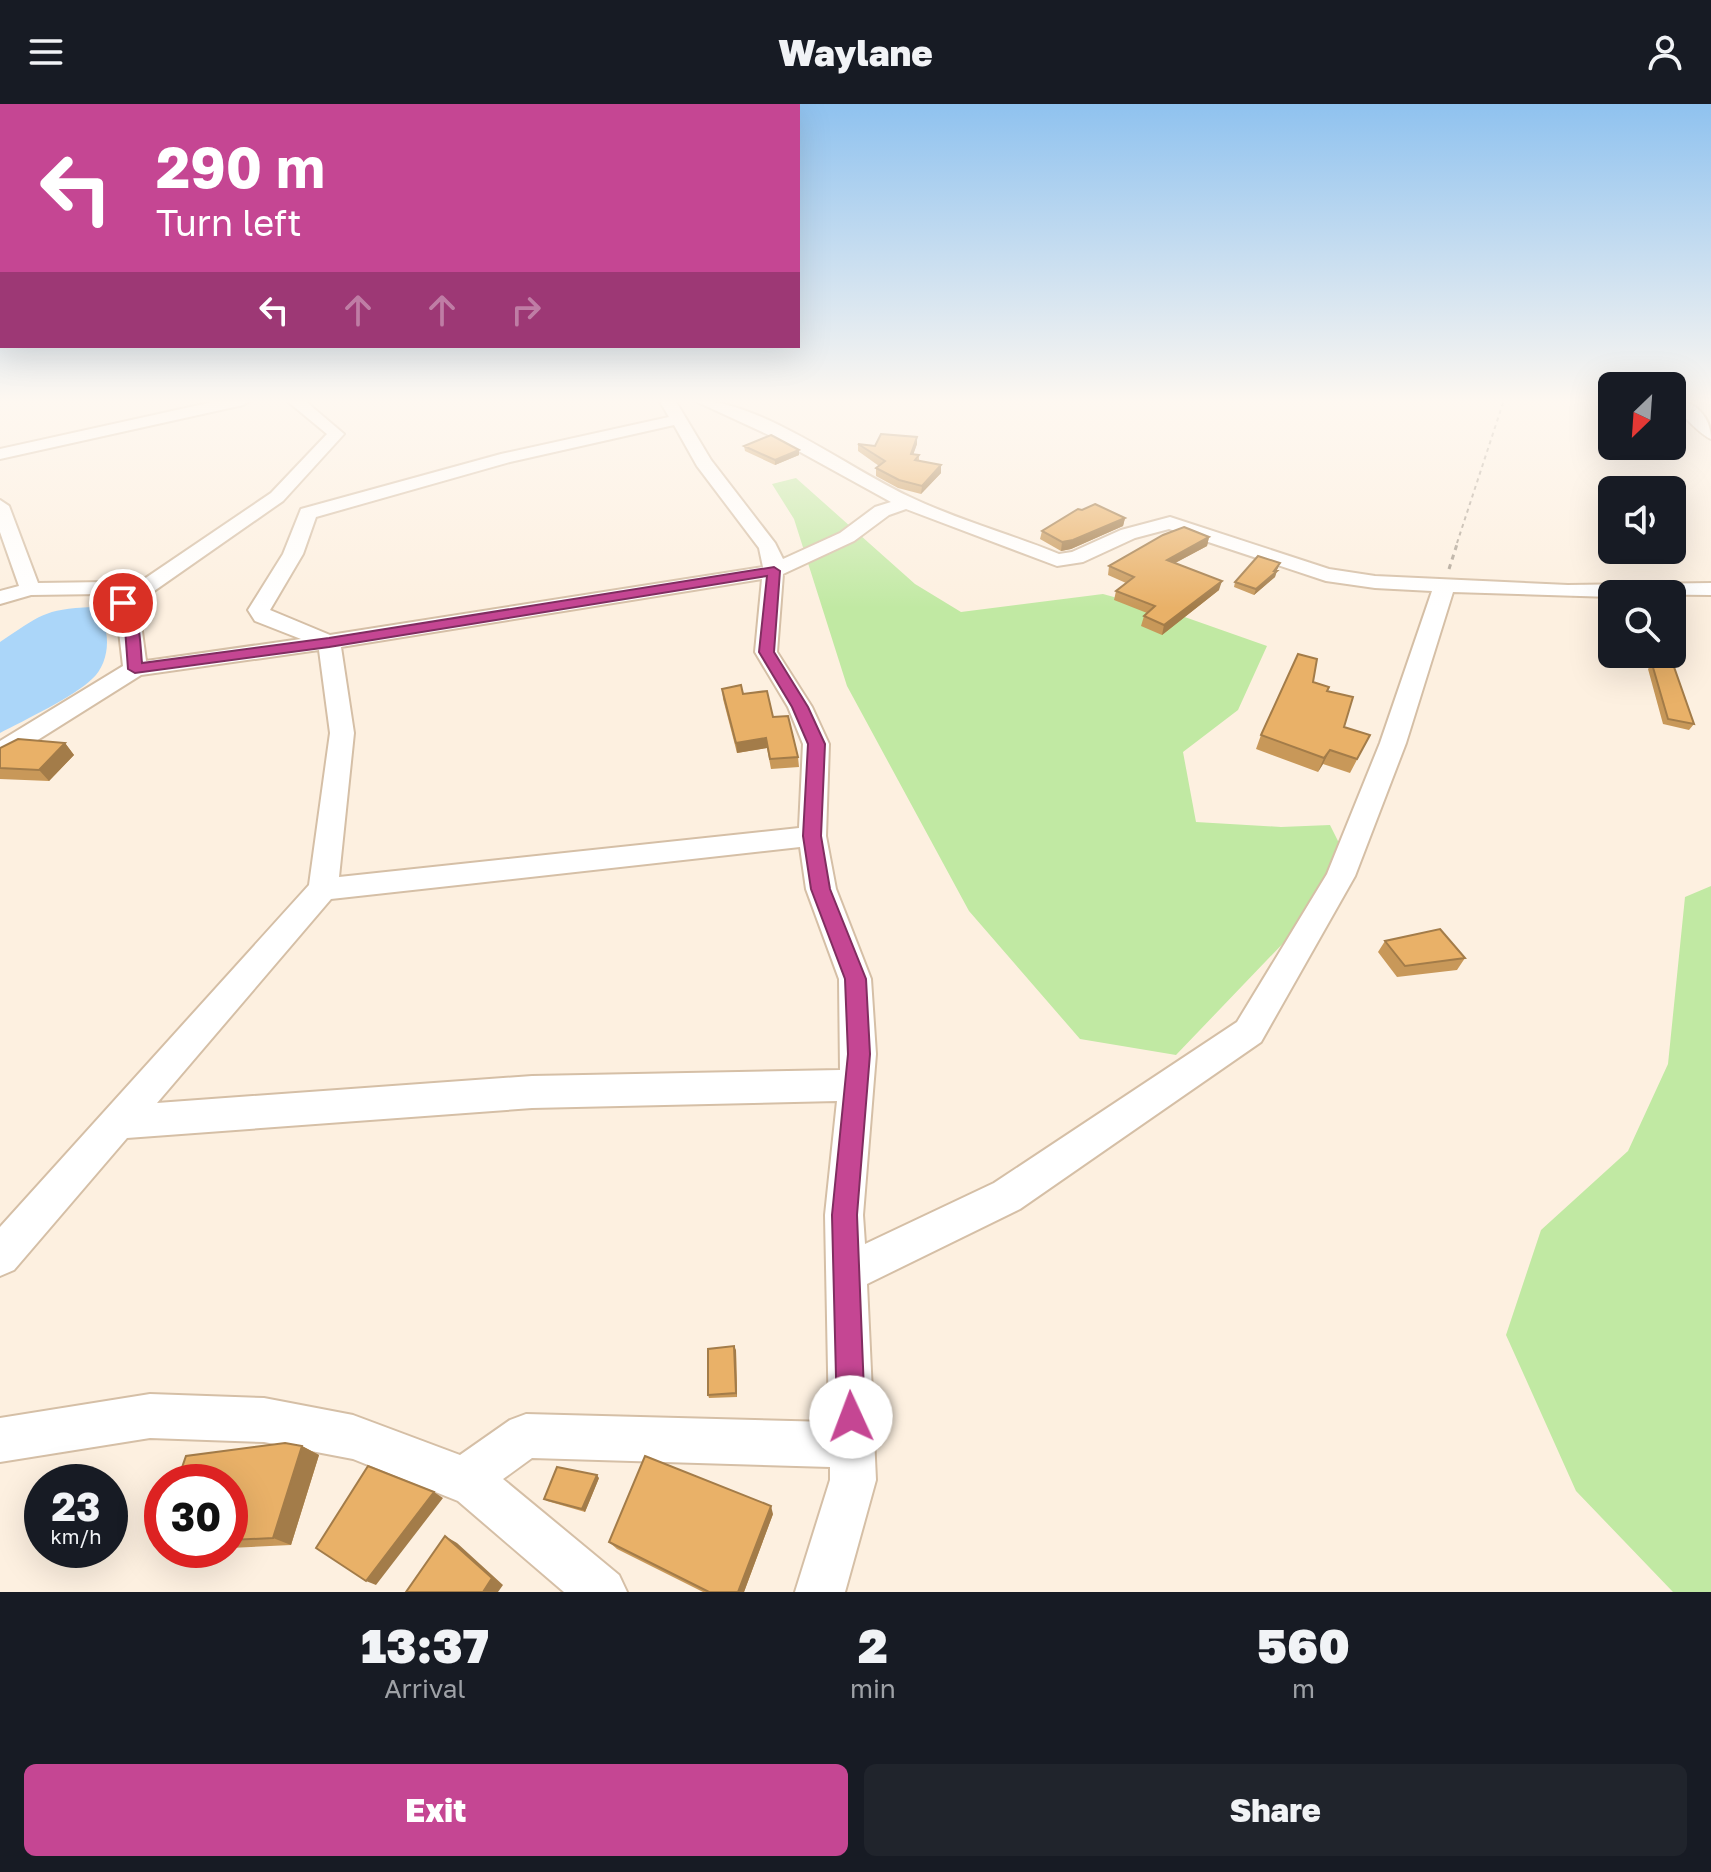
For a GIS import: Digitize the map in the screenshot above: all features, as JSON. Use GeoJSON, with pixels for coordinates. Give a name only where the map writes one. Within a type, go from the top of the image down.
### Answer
{"type":"FeatureCollection","features":[{"type":"Feature","properties":{"kind":"street"},"geometry":{"type":"LineString","coordinates":[[123,603],[277,497],[303,469]]}},
{"type":"Feature","properties":{"kind":"street"},"geometry":{"type":"LineString","coordinates":[[329,642],[263,616],[259,610],[293,554],[308,513],[466,469]]}},
{"type":"Feature","properties":{"kind":"street"},"geometry":{"type":"LineString","coordinates":[[709,469],[768,547],[774,560],[766,652],[800,707],[816,744],[812,836],[821,889],[855,979],[859,1054],[844,1215],[853,1480],[820,1592]]}},
{"type":"Feature","properties":{"kind":"street"},"geometry":{"type":"LineString","coordinates":[[841,469],[906,503],[1057,560],[1076,558],[1128,534],[1170,523],[1326,575],[1375,582],[1568,591],[1711,589]]}},
{"type":"Feature","properties":{"kind":"street"},"geometry":{"type":"LineString","coordinates":[[0,752],[135,669],[329,642],[774,571],[847,537],[882,511],[906,503]]}},
{"type":"Feature","properties":{"kind":"street"},"geometry":{"type":"LineString","coordinates":[[0,506],[30,589]]}},
{"type":"Feature","properties":{"kind":"street"},"geometry":{"type":"LineString","coordinates":[[846,1273],[1007,1196],[1249,1032],[1341,876],[1393,743],[1445,584]]}},
{"type":"Feature","properties":{"kind":"street"},"geometry":{"type":"LineString","coordinates":[[0,598],[30,589],[107,588],[117,594],[123,603],[132,628],[135,669]]}},
{"type":"Feature","properties":{"kind":"street"},"geometry":{"type":"LineString","coordinates":[[0,1256],[323,889],[342,733],[329,642]]}},
{"type":"Feature","properties":{"kind":"street"},"geometry":{"type":"LineString","coordinates":[[323,889],[812,836]]}},
{"type":"Feature","properties":{"kind":"street"},"geometry":{"type":"LineString","coordinates":[[116,1122],[532,1092],[856,1085]]}},
{"type":"Feature","properties":{"kind":"street"},"geometry":{"type":"LineString","coordinates":[[0,1440],[150,1416],[264,1420],[353,1437],[471,1482],[602,1592]]}},
{"type":"Feature","properties":{"kind":"street"},"geometry":{"type":"LineString","coordinates":[[463,1480],[526,1436],[852,1445]]}},
{"type":"Feature","properties":{"kind":"path"},"geometry":{"type":"LineString","coordinates":[[1445,584],[1482,469]]}},
{"type":"Feature","properties":{"kind":"green space"},"geometry":{"type":"Polygon","coordinates":[[[796,478],[915,584],[961,612],[1103,594],[1179,615],[1267,646],[1238,710],[1183,752],[1196,822],[1281,827],[1330,825],[1350,865],[1313,912],[1176,1055],[1080,1039],[969,911],[847,686],[794,519],[772,484],[796,478]]]}},
{"type":"Feature","properties":{"kind":"green space"},"geometry":{"type":"Polygon","coordinates":[[[1711,886],[1711,1592],[1673,1592],[1576,1491],[1506,1335],[1541,1230],[1628,1151],[1668,1064],[1685,897],[1711,886]]]}},
{"type":"Feature","properties":{"kind":"water"},"geometry":{"type":"Polygon","coordinates":[[[92,607],[99,614],[106,632],[106,653],[99,671],[74,693],[0,733],[0,642],[52,612],[92,607]]]}},
{"type":"Feature","properties":{"kind":"building"},"geometry":{"type":"Polygon","coordinates":[[[879,469],[937,469],[922,486],[899,480],[879,469]]]}},
{"type":"Feature","properties":{"kind":"building"},"geometry":{"type":"Polygon","coordinates":[[[1095,504],[1125,518],[1062,542],[1042,531],[1078,509],[1095,504]]]}},
{"type":"Feature","properties":{"kind":"building"},"geometry":{"type":"Polygon","coordinates":[[[1184,527],[1209,537],[1167,560],[1222,581],[1164,625],[1144,616],[1155,606],[1116,591],[1134,577],[1109,566],[1163,535],[1184,527]]]}},
{"type":"Feature","properties":{"kind":"building"},"geometry":{"type":"Polygon","coordinates":[[[1258,556],[1280,563],[1274,571],[1277,571],[1256,589],[1235,582],[1258,556]]]}},
{"type":"Feature","properties":{"kind":"building"},"geometry":{"type":"Polygon","coordinates":[[[1298,654],[1317,659],[1313,682],[1329,687],[1327,691],[1353,697],[1344,727],[1370,735],[1357,759],[1330,750],[1324,758],[1261,735],[1298,654]]]}},
{"type":"Feature","properties":{"kind":"building"},"geometry":{"type":"Polygon","coordinates":[[[1653,668],[1674,668],[1694,724],[1668,719],[1653,668]]]}},
{"type":"Feature","properties":{"kind":"building"},"geometry":{"type":"Polygon","coordinates":[[[741,685],[743,694],[767,691],[773,717],[788,716],[798,757],[770,759],[766,738],[736,743],[722,689],[741,685]]]}},
{"type":"Feature","properties":{"kind":"building"},"geometry":{"type":"Polygon","coordinates":[[[18,739],[65,743],[39,770],[0,768],[0,748],[18,739]]]}},
{"type":"Feature","properties":{"kind":"building"},"geometry":{"type":"Polygon","coordinates":[[[1440,929],[1465,958],[1405,966],[1385,941],[1440,929]]]}},
{"type":"Feature","properties":{"kind":"building"},"geometry":{"type":"Polygon","coordinates":[[[734,1346],[736,1393],[708,1395],[708,1349],[734,1346]]]}},
{"type":"Feature","properties":{"kind":"building"},"geometry":{"type":"Polygon","coordinates":[[[285,1443],[302,1446],[273,1538],[248,1539],[248,1464],[183,1464],[186,1456],[285,1443]]]}},
{"type":"Feature","properties":{"kind":"building"},"geometry":{"type":"Polygon","coordinates":[[[645,1456],[771,1506],[738,1592],[709,1592],[609,1542],[645,1456]]]}},
{"type":"Feature","properties":{"kind":"building"},"geometry":{"type":"Polygon","coordinates":[[[368,1466],[434,1492],[366,1581],[316,1548],[368,1466]]]}},
{"type":"Feature","properties":{"kind":"building"},"geometry":{"type":"Polygon","coordinates":[[[557,1467],[597,1475],[582,1509],[544,1499],[557,1467]]]}},
{"type":"Feature","properties":{"kind":"building"},"geometry":{"type":"Polygon","coordinates":[[[445,1536],[492,1578],[483,1592],[406,1592],[445,1536]]]}},
{"type":"Feature","properties":{"kind":"route"},"geometry":{"type":"LineString","coordinates":[[123,603],[132,628],[135,669],[329,642],[774,571],[766,652],[800,707],[816,744],[812,836],[821,889],[855,979],[859,1054],[844,1215],[851,1417]]}}]}
